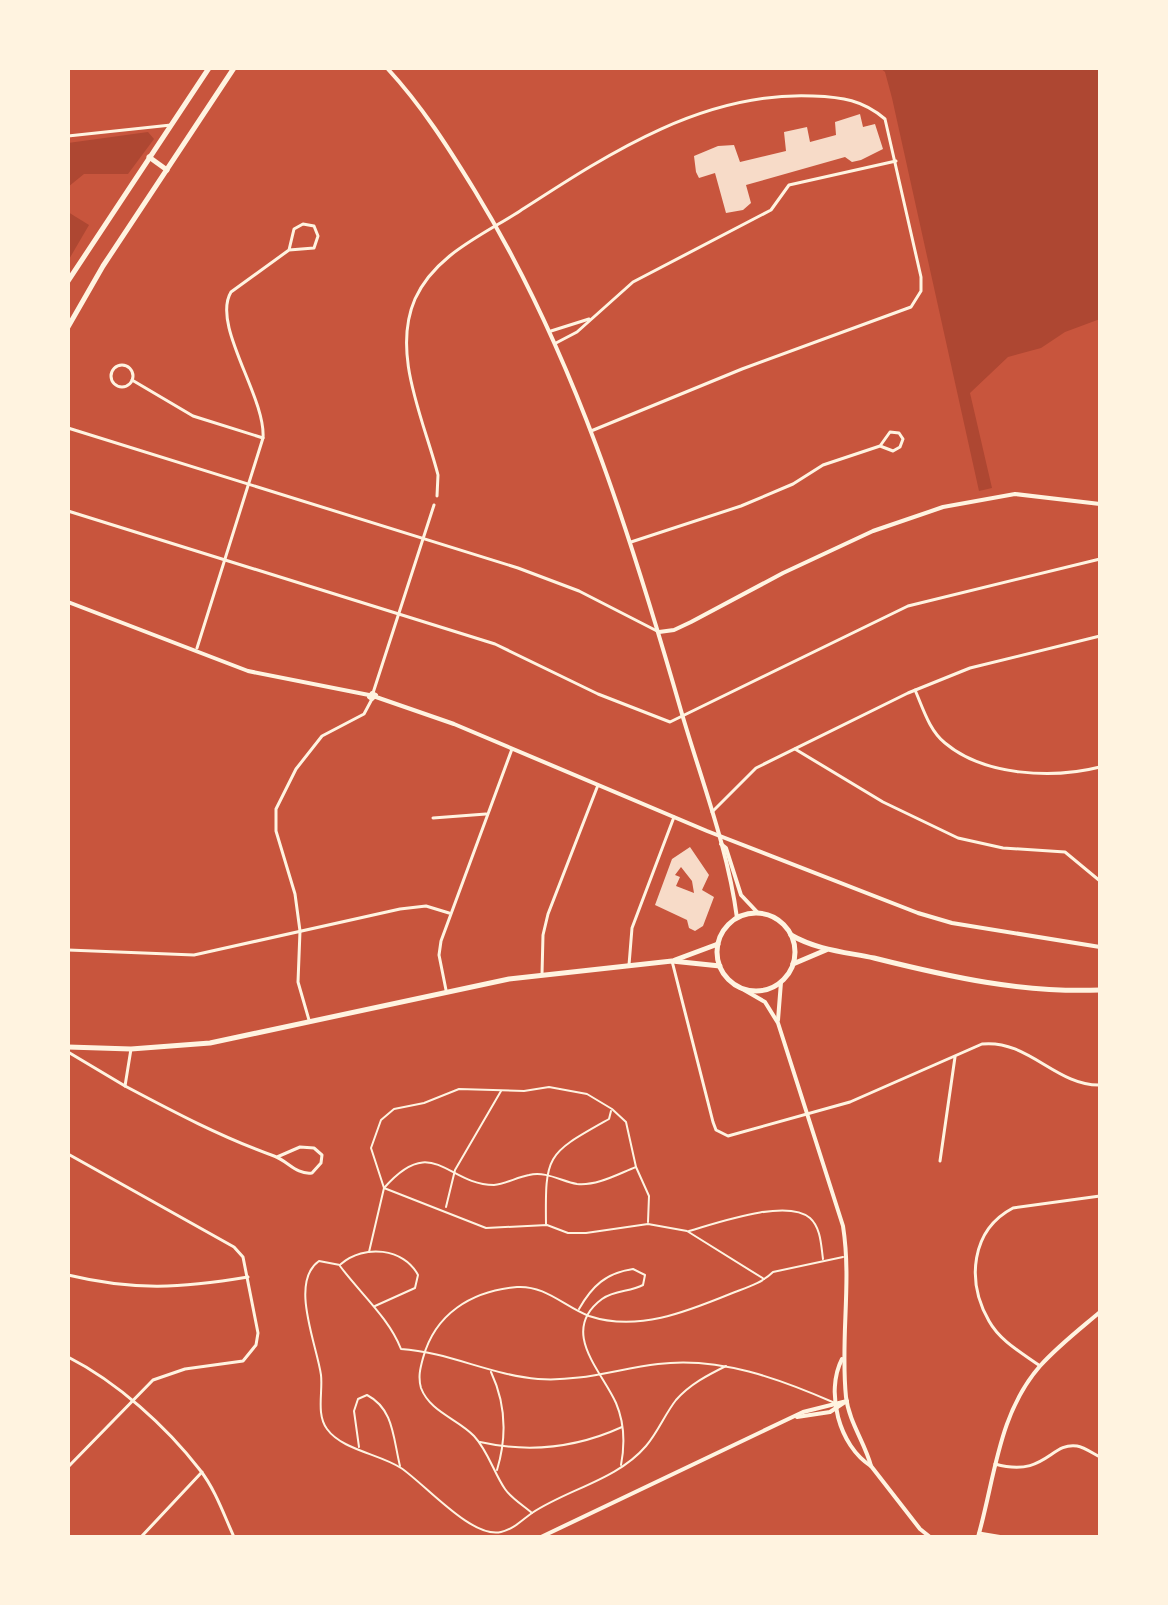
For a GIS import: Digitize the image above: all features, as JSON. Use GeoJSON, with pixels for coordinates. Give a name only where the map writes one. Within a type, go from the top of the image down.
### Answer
{"type":"FeatureCollection","features":[{"type":"Feature","properties":{"kind":"main road"},"geometry":{"type":"LineString","coordinates":[[68,281],[209,68]]}},
{"type":"Feature","properties":{"kind":"main road"},"geometry":{"type":"LineString","coordinates":[[68,327],[103,266],[234,68]]}},
{"type":"Feature","properties":{"kind":"main road"},"geometry":{"type":"LineString","coordinates":[[387,68],[416,99],[497,226],[556,343],[631,542],[719,834],[737,918]]}},
{"type":"Feature","properties":{"kind":"main road"},"geometry":{"type":"LineString","coordinates":[[149,157],[167,170]]}},
{"type":"Feature","properties":{"kind":"main road"},"geometry":{"type":"LineString","coordinates":[[659,632],[691,622],[849,541],[943,507],[1015,494],[1100,504]]}},
{"type":"Feature","properties":{"kind":"main road"},"geometry":{"type":"LineString","coordinates":[[68,602],[197,648],[248,671],[372,696],[929,916],[1100,947]]}},
{"type":"Feature","properties":{"kind":"main road"},"geometry":{"type":"LineString","coordinates":[[721,844],[726,848],[741,895],[758,913],[778,920],[791,935],[827,950],[1000,987],[1100,990]]}},
{"type":"Feature","properties":{"kind":"main road"},"geometry":{"type":"LineString","coordinates":[[758,913],[737,918],[729,925],[719,943],[720,966],[739,987],[765,1002],[778,1023],[843,1226],[848,1256],[843,1357],[847,1401],[871,1466]]}},
{"type":"Feature","properties":{"kind":"main road"},"geometry":{"type":"LineString","coordinates":[[791,935],[793,964]]}},
{"type":"Feature","properties":{"kind":"main road"},"geometry":{"type":"LineString","coordinates":[[672,961],[719,943]]}},
{"type":"Feature","properties":{"kind":"main road"},"geometry":{"type":"LineString","coordinates":[[778,1023],[781,982],[793,964],[827,950]]}},
{"type":"Feature","properties":{"kind":"main road"},"geometry":{"type":"LineString","coordinates":[[68,1049],[131,1049],[227,1040],[446,990],[542,974],[672,961],[720,966]]}},
{"type":"Feature","properties":{"kind":"main road"},"geometry":{"type":"LineString","coordinates":[[739,987],[760,991],[781,982]]}},
{"type":"Feature","properties":{"kind":"main road"},"geometry":{"type":"LineString","coordinates":[[977,1536],[1014,1406],[1040,1366],[1100,1312]]}},
{"type":"Feature","properties":{"kind":"main road"},"geometry":{"type":"LineString","coordinates":[[843,1357],[835,1372],[836,1406],[856,1452],[930,1537]]}},
{"type":"Feature","properties":{"kind":"main road"},"geometry":{"type":"LineString","coordinates":[[541,1537],[815,1407],[836,1406],[847,1401]]}},
{"type":"Feature","properties":{"kind":"main road"},"geometry":{"type":"LineString","coordinates":[[920,1529],[922,1537]]}},
{"type":"Feature","properties":{"kind":"street"},"geometry":{"type":"LineString","coordinates":[[437,496],[438,475],[405,345],[406,329],[415,299],[434,268],[637,140],[698,113],[791,95],[835,97],[866,104],[885,119],[921,277],[921,291],[911,307],[754,364],[590,431]]}},
{"type":"Feature","properties":{"kind":"street"},"geometry":{"type":"LineString","coordinates":[[68,136],[171,125]]}},
{"type":"Feature","properties":{"kind":"street"},"geometry":{"type":"LineString","coordinates":[[556,343],[577,332],[633,282],[729,235],[771,210],[789,185],[896,161]]}},
{"type":"Feature","properties":{"kind":"street"},"geometry":{"type":"LineString","coordinates":[[197,648],[263,438],[262,413],[231,333],[227,298],[289,250],[314,248],[318,236],[314,226],[303,224],[294,229],[289,250]]}},
{"type":"Feature","properties":{"kind":"street"},"geometry":{"type":"LineString","coordinates":[[551,331],[592,318]]}},
{"type":"Feature","properties":{"kind":"street"},"geometry":{"type":"LineString","coordinates":[[132,380],[123,386],[117,385],[112,380],[113,370],[118,365],[128,367],[132,380],[193,416],[263,438]]}},
{"type":"Feature","properties":{"kind":"street"},"geometry":{"type":"LineString","coordinates":[[68,428],[550,579],[659,632]]}},
{"type":"Feature","properties":{"kind":"street"},"geometry":{"type":"LineString","coordinates":[[631,542],[741,506],[793,484],[823,465],[880,446],[890,432],[899,433],[903,439],[893,451],[880,446]]}},
{"type":"Feature","properties":{"kind":"street"},"geometry":{"type":"LineString","coordinates":[[309,1021],[298,982],[300,931],[295,894],[276,831],[276,809],[296,769],[322,736],[364,714],[434,505]]}},
{"type":"Feature","properties":{"kind":"street"},"geometry":{"type":"LineString","coordinates":[[68,511],[495,644],[670,722],[894,611],[998,581],[1100,559]]}},
{"type":"Feature","properties":{"kind":"street"},"geometry":{"type":"LineString","coordinates":[[712,812],[743,777],[915,690],[970,668],[1100,636]]}},
{"type":"Feature","properties":{"kind":"street"},"geometry":{"type":"LineString","coordinates":[[915,690],[932,728],[945,743],[973,759],[1032,772],[1100,767]]}},
{"type":"Feature","properties":{"kind":"street"},"geometry":{"type":"LineString","coordinates":[[446,990],[439,955],[449,913],[512,749]]}},
{"type":"Feature","properties":{"kind":"street"},"geometry":{"type":"LineString","coordinates":[[795,749],[883,802],[958,838],[1003,848],[1065,852],[1100,881]]}},
{"type":"Feature","properties":{"kind":"street"},"geometry":{"type":"LineString","coordinates":[[542,974],[543,935],[548,914],[598,785]]}},
{"type":"Feature","properties":{"kind":"street"},"geometry":{"type":"LineString","coordinates":[[433,818],[486,814]]}},
{"type":"Feature","properties":{"kind":"street"},"geometry":{"type":"LineString","coordinates":[[629,965],[632,928],[674,817]]}},
{"type":"Feature","properties":{"kind":"street"},"geometry":{"type":"LineString","coordinates":[[68,950],[194,955],[400,909],[426,906],[449,913]]}},
{"type":"Feature","properties":{"kind":"street"},"geometry":{"type":"LineString","coordinates":[[672,961],[716,1130],[728,1136],[742,1135],[873,1092],[982,1044],[1005,1044],[1078,1084],[1100,1085]]}},
{"type":"Feature","properties":{"kind":"street"},"geometry":{"type":"LineString","coordinates":[[68,1049],[125,1086],[204,1129],[277,1157],[305,1174],[312,1173],[321,1163],[322,1155],[314,1148],[300,1147],[277,1157]]}},
{"type":"Feature","properties":{"kind":"street"},"geometry":{"type":"LineString","coordinates":[[125,1086],[131,1049]]}},
{"type":"Feature","properties":{"kind":"street"},"geometry":{"type":"LineString","coordinates":[[940,1161],[955,1057]]}},
{"type":"Feature","properties":{"kind":"street"},"geometry":{"type":"LineString","coordinates":[[68,1154],[234,1247],[243,1257],[258,1333],[250,1354],[234,1365],[170,1373],[153,1380],[68,1467]]}},
{"type":"Feature","properties":{"kind":"street"},"geometry":{"type":"LineString","coordinates":[[1040,1366],[1008,1342],[988,1320],[976,1274],[982,1235],[1001,1214],[1013,1208],[1100,1196]]}},
{"type":"Feature","properties":{"kind":"street"},"geometry":{"type":"LineString","coordinates":[[68,1275],[150,1289],[178,1289],[248,1277]]}},
{"type":"Feature","properties":{"kind":"street"},"geometry":{"type":"LineString","coordinates":[[68,1357],[106,1379],[131,1400],[202,1472],[234,1537]]}},
{"type":"Feature","properties":{"kind":"street"},"geometry":{"type":"LineString","coordinates":[[995,1464],[1012,1469],[1032,1467],[1061,1449],[1077,1446],[1100,1457]]}},
{"type":"Feature","properties":{"kind":"street"},"geometry":{"type":"LineString","coordinates":[[141,1537],[202,1472]]}},
{"type":"Feature","properties":{"kind":"street"},"geometry":{"type":"LineString","coordinates":[[977,1536],[985,1537]]}},
{"type":"Feature","properties":{"kind":"street"},"geometry":{"type":"LineString","coordinates":[[977,1536],[1003,1537]]}},
{"type":"Feature","properties":{"kind":"lane"},"geometry":{"type":"LineString","coordinates":[[384,1188],[371,1148],[381,1120],[394,1109],[424,1103],[459,1089],[549,1087],[587,1094],[626,1122],[636,1167],[649,1196],[648,1224]]}},
{"type":"Feature","properties":{"kind":"lane"},"geometry":{"type":"LineString","coordinates":[[446,1209],[455,1170],[501,1090]]}},
{"type":"Feature","properties":{"kind":"lane"},"geometry":{"type":"LineString","coordinates":[[547,1225],[545,1174],[552,1158],[564,1144],[609,1119],[612,1109]]}},
{"type":"Feature","properties":{"kind":"lane"},"geometry":{"type":"LineString","coordinates":[[369,1252],[384,1188],[398,1171],[413,1163],[455,1170],[477,1182],[493,1185],[530,1174],[545,1174],[579,1184],[602,1181],[636,1167]]}},
{"type":"Feature","properties":{"kind":"lane"},"geometry":{"type":"LineString","coordinates":[[384,1188],[446,1209],[471,1225],[486,1228],[547,1225],[568,1233],[648,1224],[687,1231],[765,1280]]}},
{"type":"Feature","properties":{"kind":"lane"},"geometry":{"type":"LineString","coordinates":[[687,1231],[772,1211],[795,1210],[811,1219],[819,1231],[823,1260]]}},
{"type":"Feature","properties":{"kind":"lane"},"geometry":{"type":"LineString","coordinates":[[340,1265],[349,1257],[369,1252],[398,1255],[411,1262],[418,1275],[415,1288],[408,1294],[374,1307]]}},
{"type":"Feature","properties":{"kind":"lane"},"geometry":{"type":"LineString","coordinates":[[532,1513],[506,1490],[478,1441],[432,1405],[422,1390],[419,1374],[425,1350],[432,1329],[447,1314],[497,1291],[520,1286],[542,1291],[578,1311],[609,1322],[656,1319],[687,1311],[765,1280],[780,1270],[848,1256]]}},
{"type":"Feature","properties":{"kind":"lane"},"geometry":{"type":"LineString","coordinates":[[726,1366],[692,1384],[676,1400],[646,1446],[621,1466],[532,1513],[519,1525],[500,1533],[488,1532],[468,1521],[401,1468],[326,1428],[321,1413],[321,1376],[311,1339],[306,1278],[309,1268],[319,1261],[340,1265],[365,1301],[374,1307],[395,1334],[401,1349],[425,1350],[490,1371],[546,1379],[602,1376],[658,1364],[726,1366],[786,1382],[836,1406]]}},
{"type":"Feature","properties":{"kind":"lane"},"geometry":{"type":"LineString","coordinates":[[578,1311],[589,1291],[600,1281],[633,1269],[645,1275],[643,1285],[605,1297],[588,1315],[582,1335],[588,1354],[617,1406],[625,1442],[621,1466]]}},
{"type":"Feature","properties":{"kind":"lane"},"geometry":{"type":"LineString","coordinates":[[490,1371],[504,1417],[504,1447],[496,1471]]}},
{"type":"Feature","properties":{"kind":"lane"},"geometry":{"type":"LineString","coordinates":[[359,1448],[354,1411],[358,1399],[367,1395],[380,1401],[389,1414],[401,1468]]}},
{"type":"Feature","properties":{"kind":"lane"},"geometry":{"type":"LineString","coordinates":[[478,1441],[522,1450],[573,1443],[623,1427]]}},
{"type":"Feature","properties":{"kind":"shaded area"},"geometry":{"type":"Polygon","coordinates":[[[880,68],[1100,68],[1100,319],[1065,332],[1041,348],[1008,357],[970,393],[992,488],[979,491],[892,98],[885,72],[880,68]]]}},
{"type":"Feature","properties":{"kind":"shaded area"},"geometry":{"type":"Polygon","coordinates":[[[148,132],[154,139],[128,174],[84,174],[68,187],[68,143],[148,132]]]}},
{"type":"Feature","properties":{"kind":"shaded area"},"geometry":{"type":"Polygon","coordinates":[[[68,212],[89,225],[68,261],[68,212]]]}},
{"type":"Feature","properties":{"kind":"building"},"geometry":{"type":"Polygon","coordinates":[[[860,114],[863,127],[875,124],[883,149],[861,160],[852,162],[845,157],[746,185],[751,203],[743,210],[726,213],[715,173],[699,178],[696,172],[694,156],[718,146],[734,145],[740,162],[786,151],[784,132],[807,127],[810,142],[836,135],[835,122],[860,114]]]}},
{"type":"Feature","properties":{"kind":"building"},"geometry":{"type":"Polygon","coordinates":[[[690,847],[709,875],[702,890],[714,897],[703,926],[695,931],[689,928],[687,920],[655,905],[672,859],[690,847]],[[681,867],[675,875],[680,877],[676,886],[694,893],[692,881],[681,867]]]}}]}
